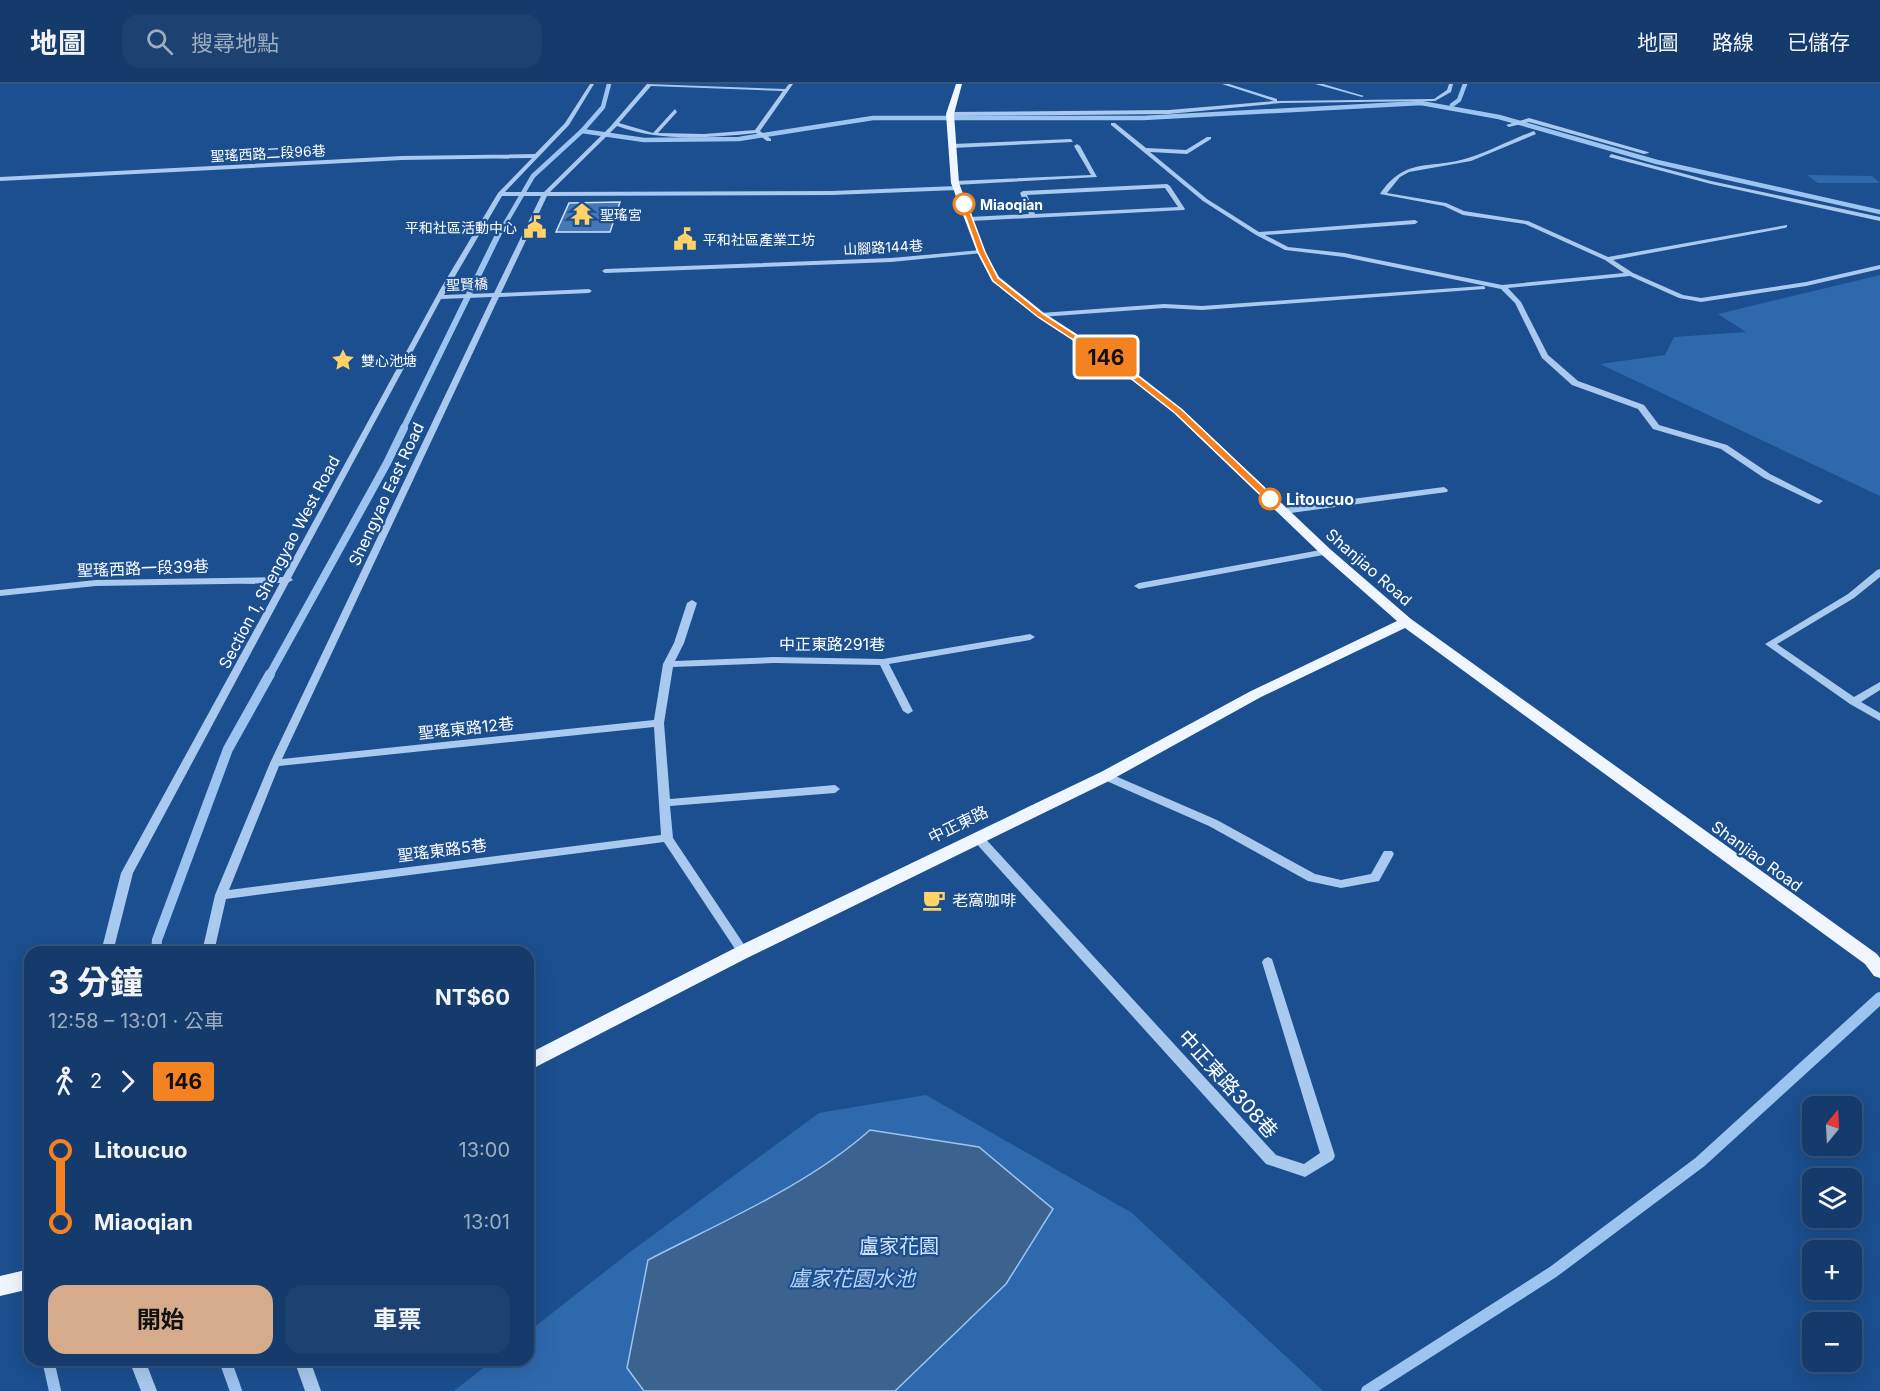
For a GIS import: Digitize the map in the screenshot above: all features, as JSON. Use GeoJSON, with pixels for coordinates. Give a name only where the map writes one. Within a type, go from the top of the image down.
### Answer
{"type":"FeatureCollection","features":[{"type":"Feature","properties":{"kind":"main road","name":"Shanjiao Road"},"geometry":{"type":"LineString","coordinates":[[958,84],[950,118],[956,186],[981,252],[995,279],[1041,315],[1127,371],[1178,411],[1326,552],[1406,622],[1877,961]]}},
{"type":"Feature","properties":{"kind":"main road","name":"中正東路"},"geometry":{"type":"LineString","coordinates":[[534,1060],[743,952],[1106,776],[1256,694],[1406,622]]}},
{"type":"Feature","properties":{"kind":"main road"},"geometry":{"type":"LineString","coordinates":[[0,1286],[24,1280]]}},
{"type":"Feature","properties":{"kind":"street","name":"Section 1, Shengyao West Road"},"geometry":{"type":"LineString","coordinates":[[109,946],[127,873],[288,580],[439,297],[500,194],[567,124],[592,84]]}},
{"type":"Feature","properties":{"kind":"street"},"geometry":{"type":"LineString","coordinates":[[650,84],[786,90]]}},
{"type":"Feature","properties":{"kind":"street","name":"Shengyao East Road"},"geometry":{"type":"LineString","coordinates":[[209,946],[221,895],[275,763],[541,195],[614,126],[650,84]]}},
{"type":"Feature","properties":{"kind":"street"},"geometry":{"type":"LineString","coordinates":[[757,131],[791,84]]}},
{"type":"Feature","properties":{"kind":"street"},"geometry":{"type":"LineString","coordinates":[[1224,84],[1281,102]]}},
{"type":"Feature","properties":{"kind":"street"},"geometry":{"type":"LineString","coordinates":[[1317,84],[1374,100]]}},
{"type":"Feature","properties":{"kind":"street"},"geometry":{"type":"LineString","coordinates":[[950,118],[1168,112],[1281,102],[1435,100],[1449,91],[1451,84]]}},
{"type":"Feature","properties":{"kind":"street"},"geometry":{"type":"LineString","coordinates":[[1432,108],[1435,100]]}},
{"type":"Feature","properties":{"kind":"street"},"geometry":{"type":"LineString","coordinates":[[654,135],[675,111]]}},
{"type":"Feature","properties":{"kind":"street"},"geometry":{"type":"LineString","coordinates":[[1509,125],[1529,120],[1646,153]]}},
{"type":"Feature","properties":{"kind":"street"},"geometry":{"type":"LineString","coordinates":[[1113,124],[1205,200],[1258,234],[1287,249],[1344,255],[1503,287],[1518,302],[1545,356],[1575,383],[1641,407],[1656,427],[1724,447],[1767,477],[1819,501]]}},
{"type":"Feature","properties":{"kind":"street"},"geometry":{"type":"LineString","coordinates":[[614,126],[654,135],[711,136],[757,131],[770,140]]}},
{"type":"Feature","properties":{"kind":"street"},"geometry":{"type":"LineString","coordinates":[[1534,133],[1461,162],[1415,166],[1390,182],[1383,194],[1446,205],[1463,213],[1526,222],[1607,259],[1631,274],[1681,297],[1701,300],[1806,284],[1880,267]]}},
{"type":"Feature","properties":{"kind":"street"},"geometry":{"type":"LineString","coordinates":[[1145,150],[1187,152],[1209,138]]}},
{"type":"Feature","properties":{"kind":"street"},"geometry":{"type":"LineString","coordinates":[[953,146],[1071,141]]}},
{"type":"Feature","properties":{"kind":"street"},"geometry":{"type":"LineString","coordinates":[[500,194],[832,193],[1095,176],[1077,146]]}},
{"type":"Feature","properties":{"kind":"street","name":"聖瑤西路二段96巷"},"geometry":{"type":"LineString","coordinates":[[0,179],[402,158],[537,156]]}},
{"type":"Feature","properties":{"kind":"street"},"geometry":{"type":"LineString","coordinates":[[1611,156],[1652,169],[1754,193],[1880,219]]}},
{"type":"Feature","properties":{"kind":"street"},"geometry":{"type":"LineString","coordinates":[[970,219],[1182,209],[1167,186],[1023,193],[1032,215]]}},
{"type":"Feature","properties":{"kind":"street"},"geometry":{"type":"LineString","coordinates":[[1258,234],[1415,222]]}},
{"type":"Feature","properties":{"kind":"street"},"geometry":{"type":"LineString","coordinates":[[1607,259],[1785,226]]}},
{"type":"Feature","properties":{"kind":"street","name":"山腳路144巷"},"geometry":{"type":"LineString","coordinates":[[605,271],[891,260],[981,252]]}},
{"type":"Feature","properties":{"kind":"street"},"geometry":{"type":"LineString","coordinates":[[1041,315],[1164,306],[1225,306],[1459,288],[1503,287],[1631,274]]}},
{"type":"Feature","properties":{"kind":"street","name":"聖賢橋"},"geometry":{"type":"LineString","coordinates":[[439,297],[589,291]]}},
{"type":"Feature","properties":{"kind":"street"},"geometry":{"type":"LineString","coordinates":[[1282,511],[1444,490]]}},
{"type":"Feature","properties":{"kind":"street"},"geometry":{"type":"LineString","coordinates":[[1139,586],[1326,552]]}},
{"type":"Feature","properties":{"kind":"street"},"geometry":{"type":"LineString","coordinates":[[1880,572],[1851,596],[1770,644],[1880,718]]}},
{"type":"Feature","properties":{"kind":"street","name":"聖瑤西路一段39巷"},"geometry":{"type":"LineString","coordinates":[[0,593],[96,583],[288,580]]}},
{"type":"Feature","properties":{"kind":"street"},"geometry":{"type":"LineString","coordinates":[[692,603],[679,643],[668,664],[659,723],[667,838],[743,952]]}},
{"type":"Feature","properties":{"kind":"street","name":"中正東路291巷"},"geometry":{"type":"LineString","coordinates":[[668,664],[794,660],[882,662],[1030,637]]}},
{"type":"Feature","properties":{"kind":"street"},"geometry":{"type":"LineString","coordinates":[[882,662],[908,711]]}},
{"type":"Feature","properties":{"kind":"street"},"geometry":{"type":"LineString","coordinates":[[1854,702],[1880,686]]}},
{"type":"Feature","properties":{"kind":"street","name":"聖瑤東路12巷"},"geometry":{"type":"LineString","coordinates":[[275,763],[659,723]]}},
{"type":"Feature","properties":{"kind":"street"},"geometry":{"type":"LineString","coordinates":[[1106,776],[1213,824],[1312,878],[1341,884],[1375,878],[1389,854]]}},
{"type":"Feature","properties":{"kind":"street"},"geometry":{"type":"LineString","coordinates":[[665,803],[835,789]]}},
{"type":"Feature","properties":{"kind":"street","name":"聖瑤東路5巷"},"geometry":{"type":"LineString","coordinates":[[221,895],[667,838]]}},
{"type":"Feature","properties":{"kind":"street","name":"中正東路308巷"},"geometry":{"type":"LineString","coordinates":[[978,838],[1271,1160],[1305,1171],[1328,1156],[1268,962]]}},
{"type":"Feature","properties":{"kind":"street"},"geometry":{"type":"LineString","coordinates":[[139,1366],[149,1391]]}},
{"type":"Feature","properties":{"kind":"street"},"geometry":{"type":"LineString","coordinates":[[304,1366],[313,1391]]}},
{"type":"Feature","properties":{"kind":"green space"},"geometry":{"type":"Polygon","coordinates":[[[1807,175],[1872,176],[1880,183],[1818,183],[1807,175]]]}},
{"type":"Feature","properties":{"kind":"green space"},"geometry":{"type":"Polygon","coordinates":[[[1880,275],[1880,496],[1600,364],[1665,355],[1674,337],[1746,332],[1718,314],[1880,275]]]}},
{"type":"Feature","properties":{"kind":"green space","name":"盧家花園"},"geometry":{"type":"Polygon","coordinates":[[[926,1095],[1132,1213],[1323,1391],[454,1391],[486,1366],[534,1366],[534,1327],[630,1252],[819,1113],[926,1095]]]}},
{"type":"Feature","properties":{"kind":"water","name":"盧家花園水池"},"geometry":{"type":"Polygon","coordinates":[[[870,1130],[979,1147],[1053,1209],[1006,1284],[895,1391],[644,1391],[627,1368],[648,1260],[792,1185],[845,1150],[870,1130]]]}},
{"type":"Feature","properties":{"kind":"building","name":"聖瑤宮"},"geometry":{"type":"Polygon","coordinates":[[[620,202],[610,232],[556,232],[569,203],[620,202]]]}},
{"type":"Feature","properties":{"kind":"waterway"},"geometry":{"type":"LineString","coordinates":[[582,131],[603,107],[609,84]]}},
{"type":"Feature","properties":{"kind":"waterway"},"geometry":{"type":"LineString","coordinates":[[1452,105],[1459,100],[1465,84]]}},
{"type":"Feature","properties":{"kind":"waterway"},"geometry":{"type":"LineString","coordinates":[[582,131],[644,140],[739,139],[873,118],[1143,118],[1421,103],[1499,117],[1657,162],[1880,212]]}},
{"type":"Feature","properties":{"kind":"waterway"},"geometry":{"type":"LineString","coordinates":[[498,236],[533,176],[582,131]]}},
{"type":"Feature","properties":{"kind":"waterway"},"geometry":{"type":"LineString","coordinates":[[403,429],[498,235]]}},
{"type":"Feature","properties":{"kind":"waterway"},"geometry":{"type":"LineString","coordinates":[[269,676],[387,463],[404,428]]}},
{"type":"Feature","properties":{"kind":"waterway"},"geometry":{"type":"LineString","coordinates":[[156,946],[228,749],[270,674]]}},
{"type":"Feature","properties":{"kind":"waterway"},"geometry":{"type":"LineString","coordinates":[[1367,1391],[1553,1272],[1700,1162],[1880,998]]}},
{"type":"Feature","properties":{"kind":"waterway"},"geometry":{"type":"LineString","coordinates":[[49,1366],[55,1391]]}},
{"type":"Feature","properties":{"kind":"waterway"},"geometry":{"type":"LineString","coordinates":[[227,1366],[236,1391]]}},
{"type":"Feature","properties":{"kind":"bus line","name":"146"},"geometry":{"type":"LineString","coordinates":[[964,204],[981,252],[995,279],[1041,315],[1127,371],[1178,411],[1270,499]]}},
{"type":"Feature","properties":{"kind":"place","name":"Miaoqian"},"geometry":{"type":"Point","coordinates":[964,204]}},
{"type":"Feature","properties":{"kind":"place","name":"聖瑤宮"},"geometry":{"type":"Point","coordinates":[582,214]}},
{"type":"Feature","properties":{"kind":"place","name":"平和社區活動中心"},"geometry":{"type":"Point","coordinates":[535,227]}},
{"type":"Feature","properties":{"kind":"place","name":"平和社區產業工坊"},"geometry":{"type":"Point","coordinates":[685,239]}},
{"type":"Feature","properties":{"kind":"place","name":"雙心池塘"},"geometry":{"type":"Point","coordinates":[343,360]}},
{"type":"Feature","properties":{"kind":"place","name":"Litoucuo"},"geometry":{"type":"Point","coordinates":[1270,499]}},
{"type":"Feature","properties":{"kind":"place","name":"老窩咖啡"},"geometry":{"type":"Point","coordinates":[934,900]}}]}
